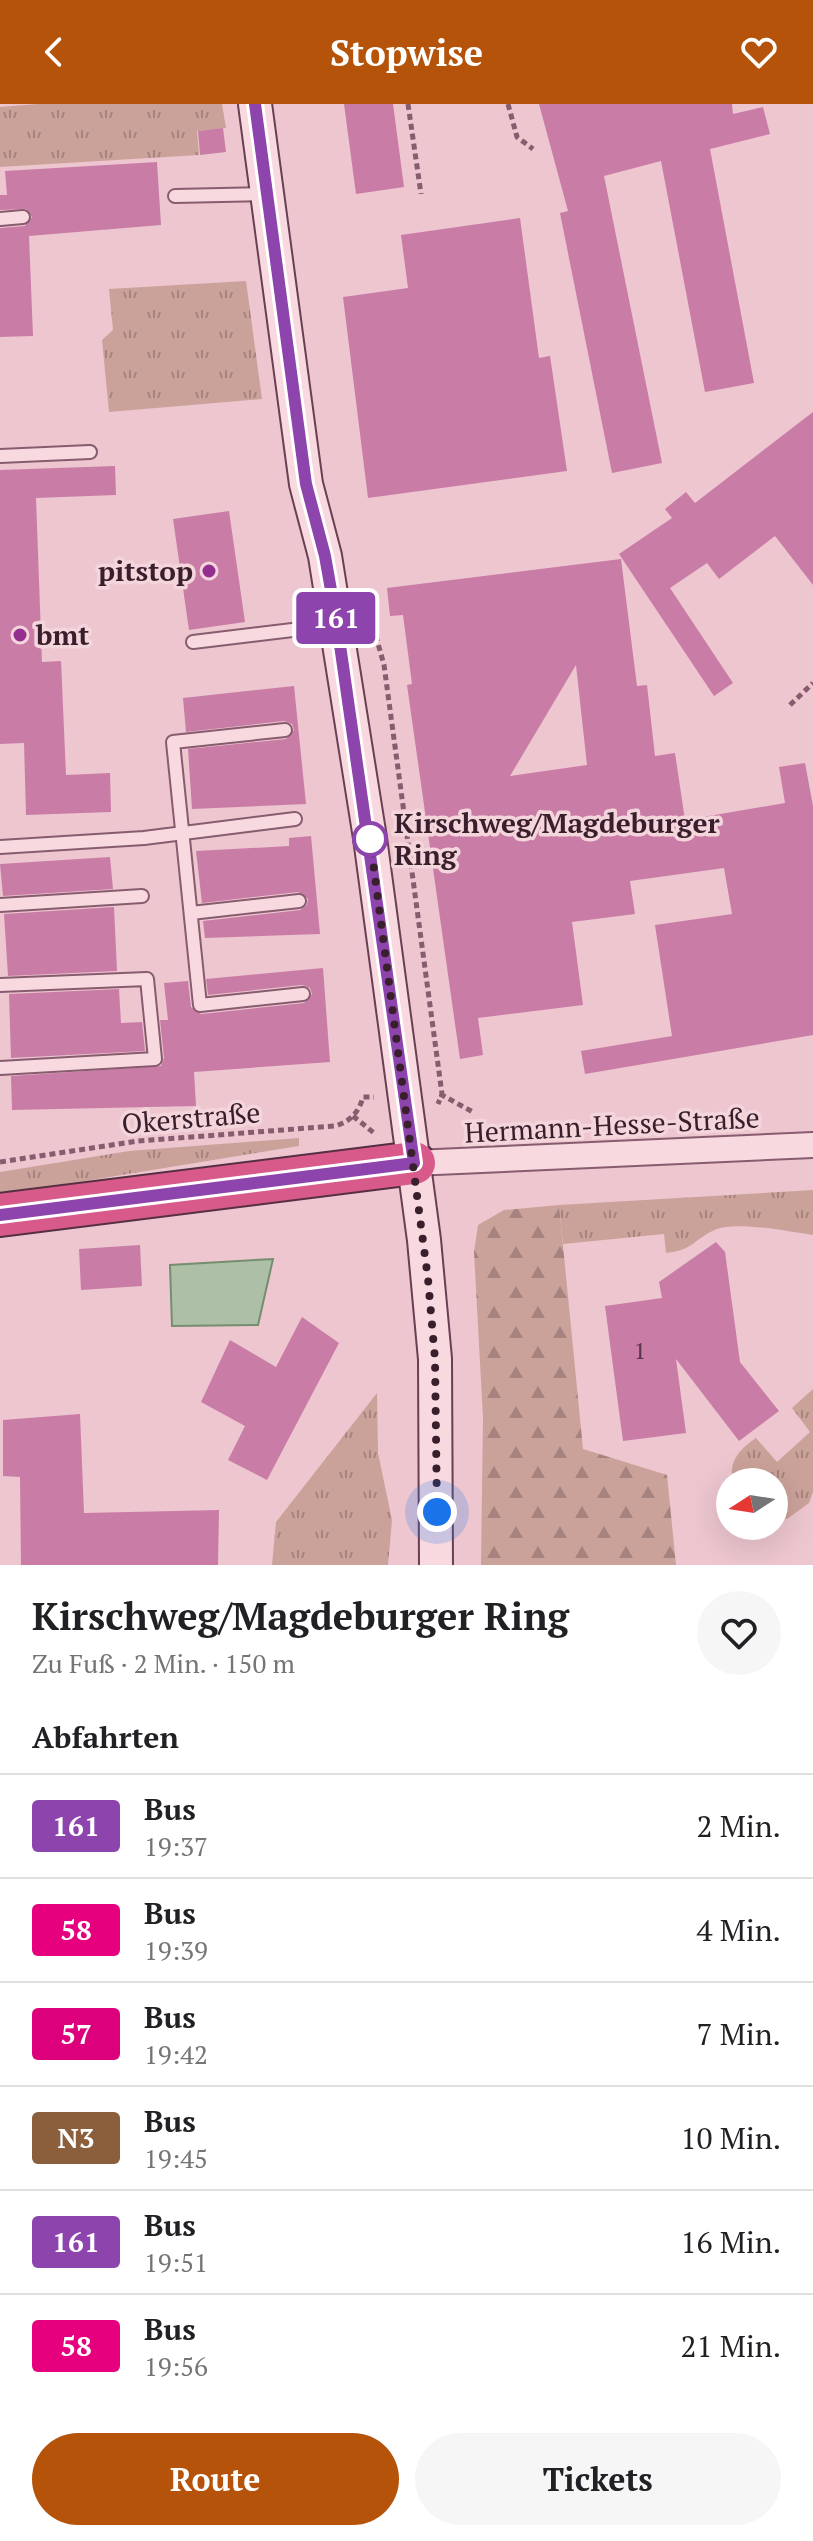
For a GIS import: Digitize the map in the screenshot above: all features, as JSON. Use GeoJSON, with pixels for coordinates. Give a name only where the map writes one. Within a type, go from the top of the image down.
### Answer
{"type":"FeatureCollection","features":[{"type":"Feature","properties":{"kind":"highway"},"geometry":{"type":"LineString","coordinates":[[0,1215],[414,1163]]}},
{"type":"Feature","properties":{"kind":"main road"},"geometry":{"type":"LineString","coordinates":[[255,104],[306,484],[325,556],[337,624],[414,1163],[435,1359],[436,1565]]}},
{"type":"Feature","properties":{"kind":"street","name":"Hermann-Hesse-Straße"},"geometry":{"type":"LineString","coordinates":[[414,1163],[813,1145]]}},
{"type":"Feature","properties":{"kind":"lane"},"geometry":{"type":"LineString","coordinates":[[175,196],[266,194]]}},
{"type":"Feature","properties":{"kind":"lane"},"geometry":{"type":"LineString","coordinates":[[0,219],[23,217]]}},
{"type":"Feature","properties":{"kind":"lane"},"geometry":{"type":"LineString","coordinates":[[0,456],[90,452]]}},
{"type":"Feature","properties":{"kind":"lane"},"geometry":{"type":"LineString","coordinates":[[193,642],[337,624]]}},
{"type":"Feature","properties":{"kind":"lane"},"geometry":{"type":"LineString","coordinates":[[285,730],[173,742],[200,1005],[303,994]]}},
{"type":"Feature","properties":{"kind":"lane"},"geometry":{"type":"LineString","coordinates":[[0,847],[144,838],[295,819]]}},
{"type":"Feature","properties":{"kind":"lane"},"geometry":{"type":"LineString","coordinates":[[0,905],[142,896]]}},
{"type":"Feature","properties":{"kind":"lane"},"geometry":{"type":"LineString","coordinates":[[191,913],[299,901]]}},
{"type":"Feature","properties":{"kind":"lane"},"geometry":{"type":"LineString","coordinates":[[0,985],[147,979],[155,1059],[0,1068]]}},
{"type":"Feature","properties":{"kind":"path"},"geometry":{"type":"LineString","coordinates":[[408,104],[421,194]]}},
{"type":"Feature","properties":{"kind":"path"},"geometry":{"type":"LineString","coordinates":[[508,104],[517,137],[533,149]]}},
{"type":"Feature","properties":{"kind":"path"},"geometry":{"type":"LineString","coordinates":[[790,705],[813,683]]}},
{"type":"Feature","properties":{"kind":"path"},"geometry":{"type":"LineString","coordinates":[[442,1094],[473,1112]]}},
{"type":"Feature","properties":{"kind":"path","name":"Okerstraße"},"geometry":{"type":"LineString","coordinates":[[0,1162],[138,1141],[335,1126],[353,1116],[363,1097],[372,1097]]}},
{"type":"Feature","properties":{"kind":"green space"},"geometry":{"type":"Polygon","coordinates":[[[38,104],[222,104],[226,128],[197,131],[199,155],[0,167],[0,107],[38,104]]]}},
{"type":"Feature","properties":{"kind":"green space"},"geometry":{"type":"Polygon","coordinates":[[[246,281],[262,399],[109,412],[102,340],[113,330],[109,289],[246,281]]]}},
{"type":"Feature","properties":{"kind":"green space"},"geometry":{"type":"Polygon","coordinates":[[[299,1138],[299,1146],[0,1195],[0,1172],[129,1151],[299,1138]]]}},
{"type":"Feature","properties":{"kind":"green space"},"geometry":{"type":"Polygon","coordinates":[[[813,1190],[813,1235],[764,1228],[726,1227],[709,1232],[683,1249],[666,1253],[664,1234],[563,1244],[559,1205],[813,1190]]]}},
{"type":"Feature","properties":{"kind":"green space"},"geometry":{"type":"Polygon","coordinates":[[[559,1205],[583,1449],[667,1475],[676,1565],[481,1565],[483,1418],[474,1252],[478,1225],[504,1210],[559,1205]]]}},
{"type":"Feature","properties":{"kind":"green space"},"geometry":{"type":"Polygon","coordinates":[[[813,1389],[813,1492],[809,1503],[788,1518],[788,1468],[732,1468],[740,1451],[756,1438],[777,1462],[810,1432],[792,1408],[813,1389]]]}},
{"type":"Feature","properties":{"kind":"green space"},"geometry":{"type":"Polygon","coordinates":[[[377,1393],[378,1453],[392,1520],[388,1565],[272,1565],[276,1522],[377,1393]]]}},
{"type":"Feature","properties":{"kind":"shaded area"},"geometry":{"type":"Polygon","coordinates":[[[273,1259],[258,1325],[172,1326],[170,1265],[273,1259]]]}},
{"type":"Feature","properties":{"kind":"building"},"geometry":{"type":"Polygon","coordinates":[[[344,104],[393,104],[404,187],[356,194],[344,104]]]}},
{"type":"Feature","properties":{"kind":"building"},"geometry":{"type":"Polygon","coordinates":[[[539,104],[732,104],[733,114],[763,107],[770,134],[710,149],[754,383],[705,392],[661,161],[604,176],[662,463],[612,473],[560,213],[568,211],[539,104]]]}},
{"type":"Feature","properties":{"kind":"building"},"geometry":{"type":"Polygon","coordinates":[[[223,128],[226,152],[200,155],[198,131],[223,128]]]}},
{"type":"Feature","properties":{"kind":"building"},"geometry":{"type":"Polygon","coordinates":[[[157,162],[161,225],[29,236],[33,336],[0,337],[0,228],[25,226],[32,217],[26,209],[0,210],[0,195],[7,195],[5,171],[157,162]]]}},
{"type":"Feature","properties":{"kind":"building"},"geometry":{"type":"Polygon","coordinates":[[[520,218],[539,358],[550,356],[567,471],[368,498],[343,297],[408,288],[401,235],[520,218]]]}},
{"type":"Feature","properties":{"kind":"building"},"geometry":{"type":"Polygon","coordinates":[[[813,412],[813,585],[775,536],[719,579],[707,563],[670,588],[733,683],[714,696],[619,554],[672,518],[665,509],[686,492],[695,503],[813,412]]]}},
{"type":"Feature","properties":{"kind":"building"},"geometry":{"type":"Polygon","coordinates":[[[115,466],[116,495],[36,498],[42,662],[61,661],[66,775],[110,773],[111,812],[26,815],[24,743],[0,744],[0,470],[115,466]]]}},
{"type":"Feature","properties":{"kind":"building","name":"pitstop"},"geometry":{"type":"Polygon","coordinates":[[[229,511],[245,622],[189,630],[173,519],[229,511]]]}},
{"type":"Feature","properties":{"kind":"building"},"geometry":{"type":"Polygon","coordinates":[[[621,559],[637,686],[647,685],[655,756],[675,753],[685,820],[785,803],[779,767],[805,763],[813,806],[813,1035],[585,1074],[581,1051],[672,1036],[655,925],[732,914],[724,868],[630,881],[635,914],[572,922],[583,1005],[478,1018],[483,1055],[460,1059],[407,685],[412,684],[403,615],[390,616],[387,588],[621,559]],[[576,665],[510,776],[587,765],[576,665]]]}},
{"type":"Feature","properties":{"kind":"building"},"geometry":{"type":"Polygon","coordinates":[[[294,686],[306,804],[192,809],[188,749],[286,739],[294,730],[292,724],[284,721],[186,732],[183,698],[294,686]]]}},
{"type":"Feature","properties":{"kind":"building"},"geometry":{"type":"Polygon","coordinates":[[[311,836],[320,934],[205,938],[203,921],[300,910],[307,905],[308,899],[298,892],[202,903],[196,851],[289,846],[289,838],[311,836]]]}},
{"type":"Feature","properties":{"kind":"building"},"geometry":{"type":"Polygon","coordinates":[[[110,857],[113,889],[3,896],[0,864],[110,857]]]}},
{"type":"Feature","properties":{"kind":"building"},"geometry":{"type":"Polygon","coordinates":[[[114,907],[117,971],[8,976],[4,914],[114,907]]]}},
{"type":"Feature","properties":{"kind":"building"},"geometry":{"type":"Polygon","coordinates":[[[323,968],[330,1062],[194,1072],[196,1106],[12,1110],[11,1076],[161,1066],[164,1058],[160,1020],[168,1020],[164,983],[188,981],[191,1007],[201,1014],[304,1003],[312,994],[310,988],[302,985],[208,995],[206,979],[323,968]]]}},
{"type":"Feature","properties":{"kind":"building"},"geometry":{"type":"Polygon","coordinates":[[[119,989],[121,1023],[142,1022],[145,1051],[11,1058],[9,994],[119,989]]]}},
{"type":"Feature","properties":{"kind":"building"},"geometry":{"type":"Polygon","coordinates":[[[716,1242],[725,1252],[740,1362],[779,1411],[739,1441],[676,1359],[686,1433],[623,1441],[605,1306],[662,1298],[659,1282],[716,1242]]]}},
{"type":"Feature","properties":{"kind":"building"},"geometry":{"type":"Polygon","coordinates":[[[140,1245],[142,1286],[81,1290],[79,1249],[140,1245]]]}},
{"type":"Feature","properties":{"kind":"building"},"geometry":{"type":"Polygon","coordinates":[[[302,1317],[339,1343],[267,1480],[228,1460],[245,1426],[201,1402],[230,1340],[276,1367],[302,1317]]]}},
{"type":"Feature","properties":{"kind":"building"},"geometry":{"type":"Polygon","coordinates":[[[80,1414],[84,1513],[219,1510],[218,1565],[21,1565],[20,1477],[3,1476],[3,1420],[80,1414]]]}},
{"type":"Feature","properties":{"kind":"bus line","name":"161"},"geometry":{"type":"LineString","coordinates":[[0,1215],[414,1163],[370,838],[337,624],[325,556],[306,484],[255,104]]}},
{"type":"Feature","properties":{"kind":"place","name":"pitstop"},"geometry":{"type":"Point","coordinates":[209,571]}},
{"type":"Feature","properties":{"kind":"place","name":"bmt"},"geometry":{"type":"Point","coordinates":[20,635]}},
{"type":"Feature","properties":{"kind":"place","name":"Kirschweg/Magdeburger Ring"},"geometry":{"type":"Point","coordinates":[370,839]}},
{"type":"Feature","properties":{"kind":"route"},"geometry":{"type":"LineString","coordinates":[[370,839],[428,1279],[435,1359],[437,1512]]}}]}
